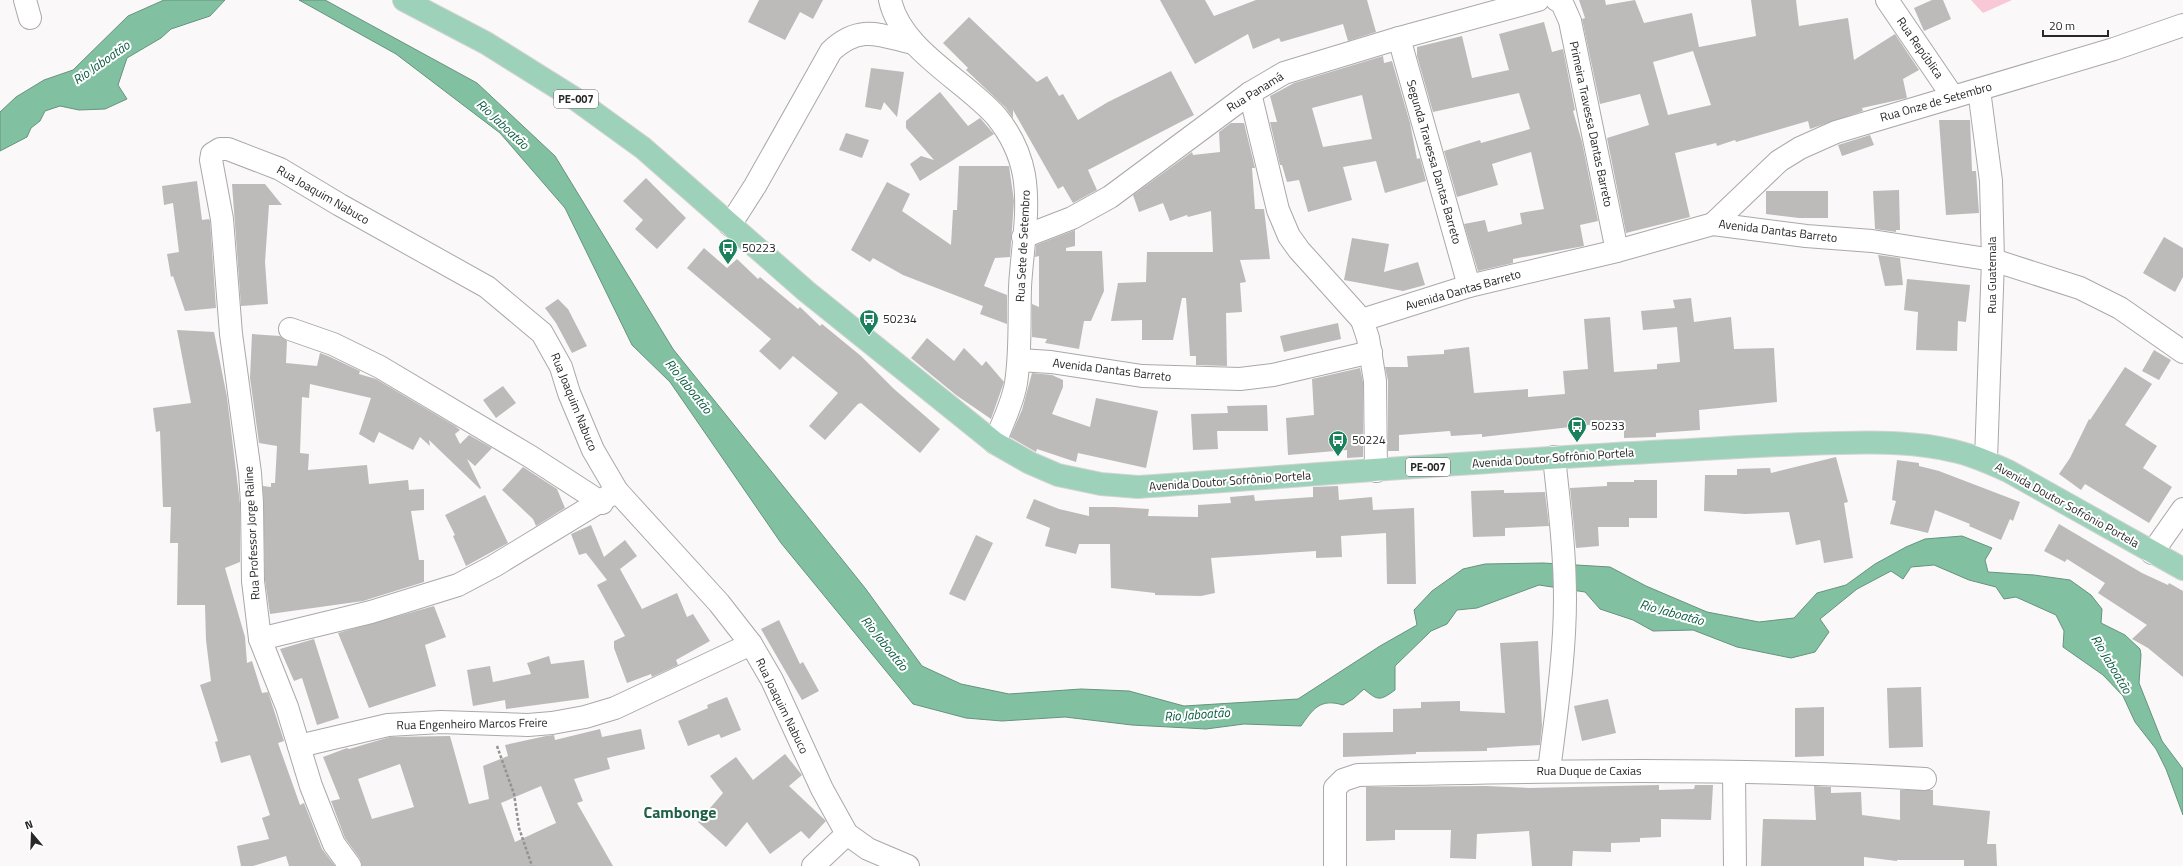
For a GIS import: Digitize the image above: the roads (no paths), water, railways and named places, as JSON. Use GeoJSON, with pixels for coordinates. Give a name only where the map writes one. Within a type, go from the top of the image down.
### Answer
{"type":"FeatureCollection","features":[{"type":"Feature","properties":{"kind":"main road","name":"Avenida Doutor Sofrônio Portela"},"geometry":{"type":"LineString","coordinates":[[404,0],[486,43],[574,98],[643,148],[806,291],[995,443],[1030,463],[1058,475],[1101,484],[1138,487],[1554,457],[1803,444],[1873,442],[1918,445],[1955,451],[1986,460],[2183,569]]}},
{"type":"Feature","properties":{"kind":"street","name":"Rua Sete de Setembro"},"geometry":{"type":"LineString","coordinates":[[890,0],[898,24],[913,42],[980,100],[1005,128],[1015,144],[1024,174],[1027,192],[1023,237],[1019,360],[1014,395],[995,443]]}},
{"type":"Feature","properties":{"kind":"street","name":"Rua Panamá"},"geometry":{"type":"LineString","coordinates":[[1023,237],[1072,218],[1110,197],[1250,93],[1284,73],[1399,38],[1538,0]]}},
{"type":"Feature","properties":{"kind":"street","name":"Primeira Travessa Dantas Barreto"},"geometry":{"type":"LineString","coordinates":[[1557,0],[1562,3],[1570,21],[1617,251]]}},
{"type":"Feature","properties":{"kind":"street","name":"Rua República"},"geometry":{"type":"LineString","coordinates":[[1887,0],[1953,97]]}},
{"type":"Feature","properties":{"kind":"street","name":"Rua Onze de Setembro"},"geometry":{"type":"LineString","coordinates":[[1713,224],[1779,161],[1800,148],[1836,132],[2114,49],[2183,24]]}},
{"type":"Feature","properties":{"kind":"street"},"geometry":{"type":"LineString","coordinates":[[730,225],[755,186],[831,51],[843,40],[856,35],[871,33],[913,42]]}},
{"type":"Feature","properties":{"kind":"street","name":"Segunda Travessa Dantas Barreto"},"geometry":{"type":"LineString","coordinates":[[1399,38],[1470,286]]}},
{"type":"Feature","properties":{"kind":"street","name":"Rua Guatemala"},"geometry":{"type":"LineString","coordinates":[[1979,90],[1991,181],[1993,260],[1986,460]]}},
{"type":"Feature","properties":{"kind":"street"},"geometry":{"type":"LineString","coordinates":[[1250,93],[1278,210],[1289,236],[1299,250],[1362,320],[1371,352],[1374,381],[1376,471]]}},
{"type":"Feature","properties":{"kind":"street","name":"Rua Professor Jorge Raline"},"geometry":{"type":"LineString","coordinates":[[228,149],[220,149],[214,152],[211,160],[222,219],[231,334],[250,472],[253,581],[260,639],[287,707],[311,786],[334,844],[350,866]]}},
{"type":"Feature","properties":{"kind":"street","name":"Rua Joaquim Nabuco"},"geometry":{"type":"LineString","coordinates":[[228,149],[280,169],[301,180],[340,205],[487,287],[518,311],[542,333],[552,349],[581,424],[593,450],[609,497],[719,603],[751,644],[772,680],[822,789],[847,834],[868,849],[908,866]]}},
{"type":"Feature","properties":{"kind":"street","name":"Avenida Dantas Barreto"},"geometry":{"type":"LineString","coordinates":[[1362,320],[1470,286],[1617,251],[1713,224],[1806,236],[1872,241],[1993,260],[2080,288],[2120,308],[2183,352]]}},
{"type":"Feature","properties":{"kind":"street"},"geometry":{"type":"LineString","coordinates":[[290,329],[333,344],[380,367],[531,457],[609,497]]}},
{"type":"Feature","properties":{"kind":"street","name":"Avenida Dantas Barreto"},"geometry":{"type":"LineString","coordinates":[[1019,360],[1051,362],[1142,376],[1240,379],[1272,375],[1371,352]]}},
{"type":"Feature","properties":{"kind":"street"},"geometry":{"type":"LineString","coordinates":[[1549,770],[1564,644],[1565,599],[1564,559],[1554,457]]}},
{"type":"Feature","properties":{"kind":"street"},"geometry":{"type":"LineString","coordinates":[[260,639],[371,612],[458,585],[494,566],[609,497]]}},
{"type":"Feature","properties":{"kind":"street"},"geometry":{"type":"LineString","coordinates":[[2152,553],[2183,509]]}},
{"type":"Feature","properties":{"kind":"street","name":"Rua Engenheiro Marcos Freire"},"geometry":{"type":"LineString","coordinates":[[299,746],[388,725],[441,722],[490,724],[552,723],[592,715],[615,708],[751,644]]}},
{"type":"Feature","properties":{"kind":"street","name":"Rua Duque de Caxias"},"geometry":{"type":"LineString","coordinates":[[1335,866],[1335,788],[1339,783],[1348,777],[1358,775],[1549,770],[1837,773],[1925,779]]}},
{"type":"Feature","properties":{"kind":"street"},"geometry":{"type":"LineString","coordinates":[[1734,772],[1735,866]]}},
{"type":"Feature","properties":{"kind":"street"},"geometry":{"type":"LineString","coordinates":[[813,866],[847,834]]}},
{"type":"Feature","properties":{"kind":"water","name":"Rio Jaboatão"},"geometry":{"type":"Polygon","coordinates":[[[164,0],[225,0],[210,16],[171,29],[161,38],[127,58],[118,85],[127,99],[105,109],[79,110],[60,106],[45,111],[40,121],[31,128],[27,137],[0,151],[0,112],[16,97],[44,80],[73,70],[128,16],[164,0]]]}},
{"type":"Feature","properties":{"kind":"water","name":"Rio Jaboatão"},"geometry":{"type":"Polygon","coordinates":[[[299,0],[325,0],[477,83],[555,156],[673,349],[865,588],[922,666],[961,684],[1009,694],[1081,689],[1129,691],[1184,706],[1298,699],[1380,646],[1417,625],[1414,610],[1432,591],[1463,569],[1485,564],[1543,563],[1610,567],[1646,586],[1707,612],[1759,622],[1794,618],[1817,593],[1846,585],[1875,564],[1906,547],[1925,539],[1962,536],[1992,548],[1985,560],[1988,572],[2034,575],[2070,580],[2091,595],[2102,609],[2101,623],[2125,635],[2140,649],[2139,683],[2162,741],[2183,769],[2183,815],[2166,769],[2156,749],[2135,722],[2123,696],[2103,675],[2063,647],[2064,631],[2056,615],[2016,597],[2004,599],[1996,587],[1969,580],[1934,565],[1911,567],[1903,579],[1891,571],[1857,589],[1820,619],[1829,632],[1815,652],[1791,658],[1737,647],[1693,630],[1653,631],[1633,620],[1600,609],[1585,592],[1539,585],[1477,608],[1457,610],[1447,624],[1431,631],[1395,666],[1395,690],[1382,698],[1379,698],[1373,696],[1364,689],[1353,699],[1343,705],[1335,703],[1323,704],[1313,710],[1301,726],[1244,724],[1206,729],[1132,725],[1065,717],[1002,721],[966,718],[913,704],[781,543],[670,382],[632,345],[565,208],[500,133],[396,54],[299,0]]]}},
{"type":"Feature","properties":{"kind":"place","name":"50223"},"geometry":{"type":"Point","coordinates":[728,265]}},
{"type":"Feature","properties":{"kind":"place","name":"50234"},"geometry":{"type":"Point","coordinates":[869,336]}},
{"type":"Feature","properties":{"kind":"place","name":"50233"},"geometry":{"type":"Point","coordinates":[1577,443]}},
{"type":"Feature","properties":{"kind":"place","name":"50224"},"geometry":{"type":"Point","coordinates":[1338,457]}},
{"type":"Feature","properties":{"kind":"district","name":"Cambonge"},"geometry":{"type":"Point","coordinates":[680,812]}}]}
